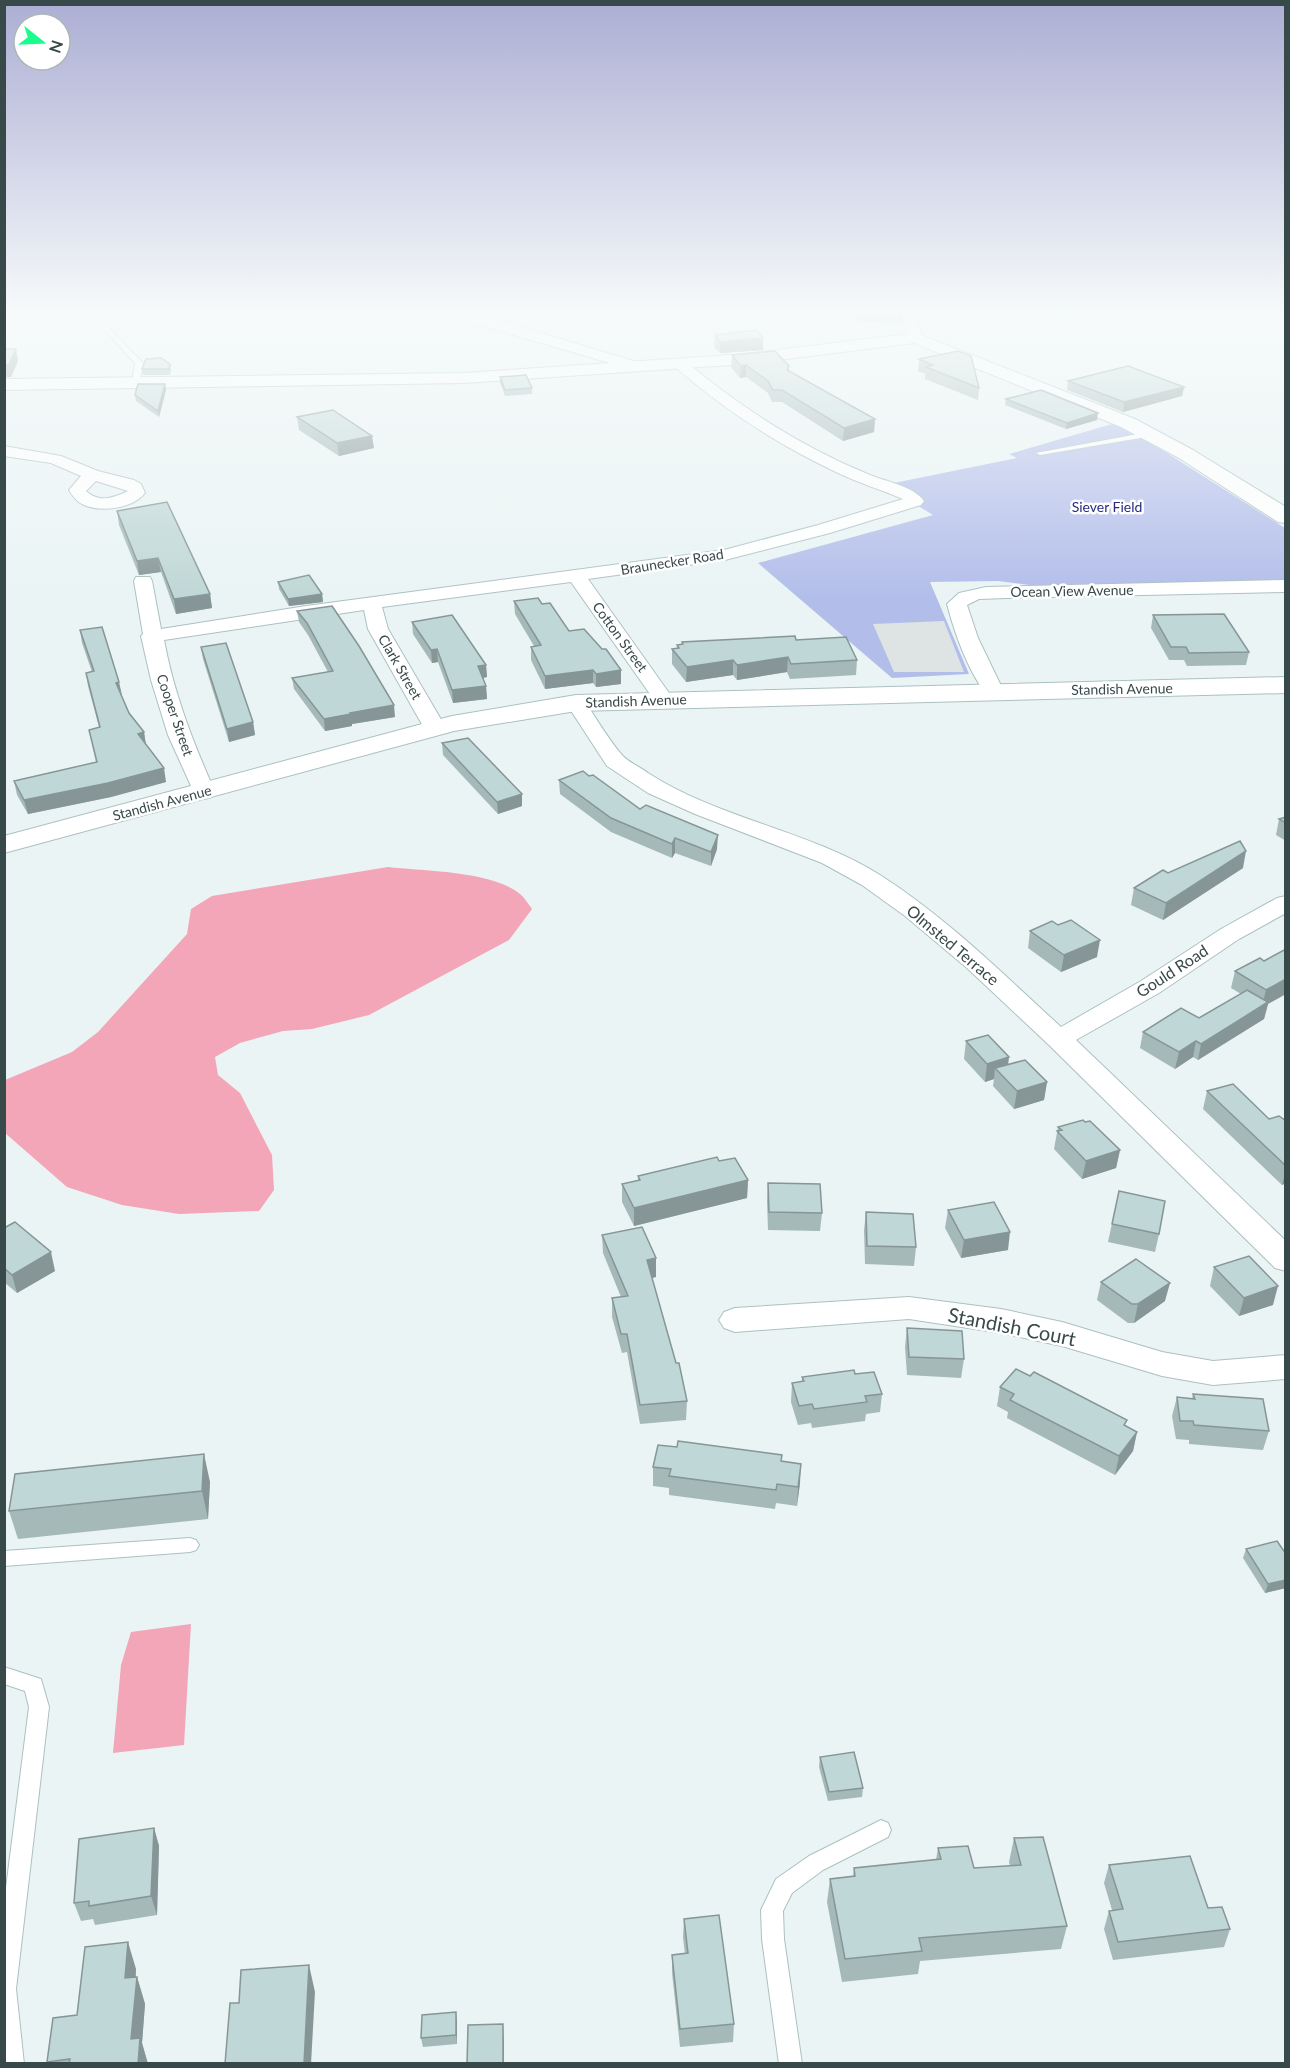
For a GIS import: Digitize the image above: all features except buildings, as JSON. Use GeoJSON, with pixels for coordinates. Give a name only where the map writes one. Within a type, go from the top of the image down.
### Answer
{"type":"FeatureCollection","features":[{"type":"Feature","properties":{"kind":"street","name":"Braunecker Road"},"geometry":{"type":"LineString","coordinates":[[151,636],[725,555],[824,529],[915,501],[908,495],[847,471],[803,450],[734,407]]}},
{"type":"Feature","properties":{"kind":"street"},"geometry":{"type":"LineString","coordinates":[[1087,407],[1118,419],[1186,454],[1286,517]]}},
{"type":"Feature","properties":{"kind":"street"},"geometry":{"type":"LineString","coordinates":[[4,451],[55,459],[92,475]]}},
{"type":"Feature","properties":{"kind":"street","name":"Cotton Street"},"geometry":{"type":"LineString","coordinates":[[576,576],[664,699]]}},
{"type":"Feature","properties":{"kind":"street","name":"Cooper Street"},"geometry":{"type":"LineString","coordinates":[[143,581],[151,636],[161,680],[179,735],[204,792]]}},
{"type":"Feature","properties":{"kind":"street","name":"Ocean View Avenue"},"geometry":{"type":"LineString","coordinates":[[994,692],[974,652],[959,612],[957,604],[966,597],[1006,592],[1286,586]]}},
{"type":"Feature","properties":{"kind":"street","name":"Clark Street"},"geometry":{"type":"LineString","coordinates":[[372,604],[378,629],[435,728]]}},
{"type":"Feature","properties":{"kind":"street","name":"Standish Avenue"},"geometry":{"type":"LineString","coordinates":[[4,845],[435,728],[576,703],[1286,685]]}},
{"type":"Feature","properties":{"kind":"street","name":"Olmsted Terrace"},"geometry":{"type":"LineString","coordinates":[[576,703],[615,761],[656,788],[830,858],[871,880],[914,911],[976,963],[1059,1039],[1286,1260]]}},
{"type":"Feature","properties":{"kind":"street","name":"Gould Road"},"geometry":{"type":"LineString","coordinates":[[1059,1039],[1150,987],[1230,934],[1286,903]]}},
{"type":"Feature","properties":{"kind":"street","name":"Standish Court"},"geometry":{"type":"LineString","coordinates":[[735,1320],[909,1308],[1011,1323],[1062,1334],[1162,1364],[1213,1373],[1286,1367]]}},
{"type":"Feature","properties":{"kind":"lane"},"geometry":{"type":"LineString","coordinates":[[1040,453],[1149,434]]}},
{"type":"Feature","properties":{"kind":"lane"},"geometry":{"type":"LineString","coordinates":[[4,1559],[190,1545]]}},
{"type":"Feature","properties":{"kind":"lane"},"geometry":{"type":"LineString","coordinates":[[4,1675],[34,1684],[39,1707],[5,1989],[14,2064]]}},
{"type":"Feature","properties":{"kind":"lane"},"geometry":{"type":"LineString","coordinates":[[791,2064],[772,1939],[772,1910],[783,1886],[816,1863],[881,1830]]}},
{"type":"Feature","properties":{"kind":"green space","name":"Siever Field"},"geometry":{"type":"Polygon","coordinates":[[[1112,424],[1137,434],[1285,528],[1285,582],[1046,587],[998,581],[930,582],[969,674],[892,678],[758,563],[933,515],[884,485],[1017,458],[1009,454],[1112,424]]]}},
{"type":"Feature","properties":{"kind":"shaded area"},"geometry":{"type":"Polygon","coordinates":[[[944,621],[964,672],[894,672],[873,624],[944,621]]]}},
{"type":"Feature","properties":{"kind":"shaded area"},"geometry":{"type":"Polygon","coordinates":[[[388,867],[476,876],[508,886],[520,894],[532,909],[509,940],[369,1015],[312,1029],[283,1031],[240,1043],[215,1057],[218,1075],[240,1093],[272,1155],[274,1190],[259,1211],[179,1214],[122,1205],[67,1187],[5,1133],[5,1080],[72,1052],[98,1032],[187,934],[191,909],[212,896],[388,867]]]}},
{"type":"Feature","properties":{"kind":"shaded area"},"geometry":{"type":"Polygon","coordinates":[[[191,1624],[184,1745],[113,1753],[121,1665],[131,1632],[191,1624]]]}}]}
